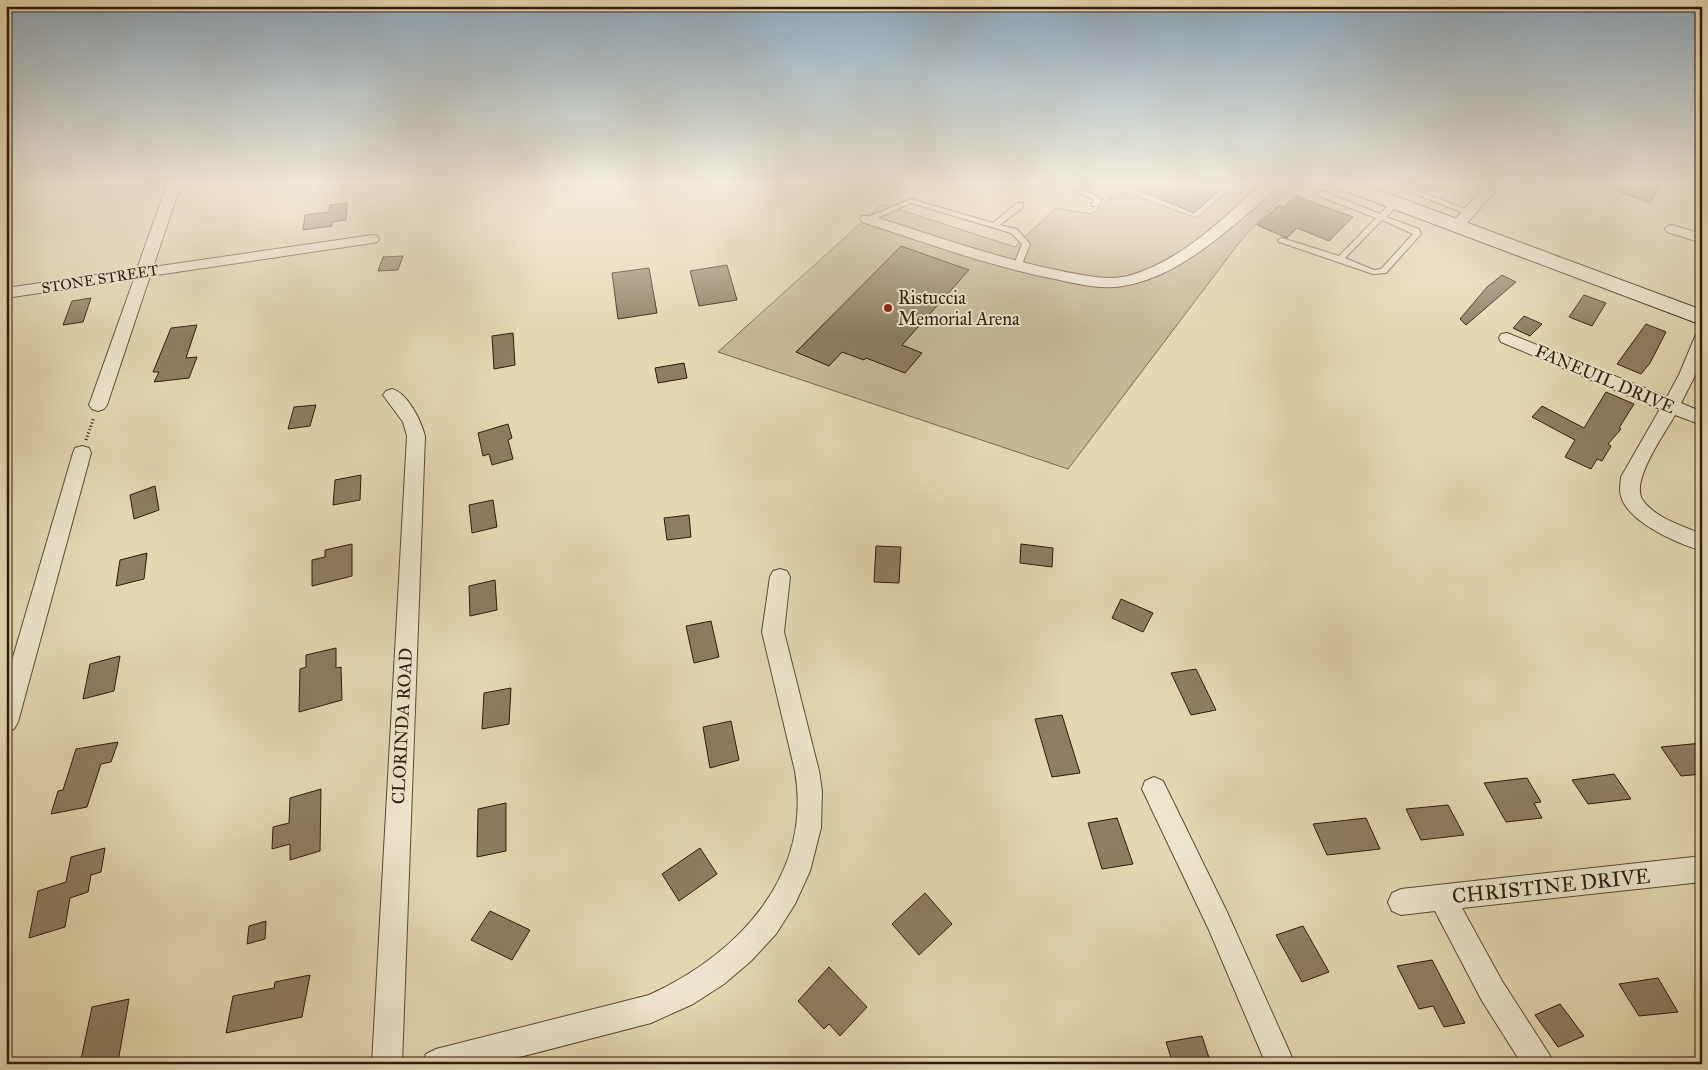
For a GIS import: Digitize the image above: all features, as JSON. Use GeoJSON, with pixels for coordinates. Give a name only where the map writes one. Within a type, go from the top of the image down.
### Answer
{"type":"FeatureCollection","features":[{"type":"Feature","properties":{"kind":"main road"},"geometry":{"type":"LineString","coordinates":[[1499,234],[1702,318]]}},
{"type":"Feature","properties":{"kind":"street"},"geometry":{"type":"LineString","coordinates":[[98,405],[157,234]]}},
{"type":"Feature","properties":{"kind":"street"},"geometry":{"type":"LineString","coordinates":[[915,234],[1017,266],[1111,284],[1135,278],[1167,265],[1199,246],[1213,234]]}},
{"type":"Feature","properties":{"kind":"street"},"geometry":{"type":"LineString","coordinates":[[1687,234],[1702,239]]}},
{"type":"Feature","properties":{"kind":"street","name":"STONE STREET"},"geometry":{"type":"LineString","coordinates":[[6,294],[372,239]]}},
{"type":"Feature","properties":{"kind":"street","name":"FANEUIL DRIVE"},"geometry":{"type":"LineString","coordinates":[[1508,338],[1702,420]]}},
{"type":"Feature","properties":{"kind":"street"},"geometry":{"type":"LineString","coordinates":[[1702,339],[1688,374],[1631,477],[1628,490],[1634,505],[1651,518],[1702,542]]}},
{"type":"Feature","properties":{"kind":"street","name":"CLORINDA ROAD"},"geometry":{"type":"LineString","coordinates":[[387,1064],[416,436],[412,421],[392,395]]}},
{"type":"Feature","properties":{"kind":"street"},"geometry":{"type":"LineString","coordinates":[[6,722],[82,454]]}},
{"type":"Feature","properties":{"kind":"street"},"geometry":{"type":"LineString","coordinates":[[436,1064],[651,1009],[673,1000],[705,982],[733,961],[758,936],[771,918],[786,894],[799,865],[807,835],[811,801],[810,783],[794,711],[773,632],[780,577]]}},
{"type":"Feature","properties":{"kind":"street"},"geometry":{"type":"LineString","coordinates":[[1154,789],[1218,921],[1280,1064]]}},
{"type":"Feature","properties":{"kind":"street","name":"CHRISTINE DRIVE"},"geometry":{"type":"LineString","coordinates":[[1401,902],[1702,869]]}},
{"type":"Feature","properties":{"kind":"street"},"geometry":{"type":"LineString","coordinates":[[1442,898],[1492,991],[1539,1064]]}},
{"type":"Feature","properties":{"kind":"lane"},"geometry":{"type":"LineString","coordinates":[[1017,234],[1026,244],[1017,266]]}},
{"type":"Feature","properties":{"kind":"lane"},"geometry":{"type":"LineString","coordinates":[[1340,259],[1362,234]]}},
{"type":"Feature","properties":{"kind":"lane"},"geometry":{"type":"LineString","coordinates":[[1282,240],[1373,272],[1382,272],[1416,234]]}},
{"type":"Feature","properties":{"kind":"path"},"geometry":{"type":"LineString","coordinates":[[82,454],[98,405]]}},
{"type":"Feature","properties":{"kind":"shaded area"},"geometry":{"type":"Polygon","coordinates":[[[849,234],[975,234],[1015,247],[1028,234],[1247,234],[1068,469],[718,352],[849,234]]]}},
{"type":"Feature","properties":{"kind":"building"},"geometry":{"type":"Polygon","coordinates":[[[1278,234],[1291,234],[1287,238],[1278,234]]]}},
{"type":"Feature","properties":{"kind":"building"},"geometry":{"type":"Polygon","coordinates":[[[1312,234],[1336,234],[1329,241],[1312,234]]]}},
{"type":"Feature","properties":{"kind":"building","name":"Ristuccia Memorial Arena"},"geometry":{"type":"Polygon","coordinates":[[[901,246],[969,270],[902,345],[922,353],[905,373],[866,358],[864,360],[842,352],[829,366],[796,352],[901,246]]]}},
{"type":"Feature","properties":{"kind":"building"},"geometry":{"type":"Polygon","coordinates":[[[403,256],[398,270],[378,271],[383,257],[403,256]]]}},
{"type":"Feature","properties":{"kind":"building"},"geometry":{"type":"Polygon","coordinates":[[[727,265],[737,300],[699,306],[690,271],[727,265]]]}},
{"type":"Feature","properties":{"kind":"building"},"geometry":{"type":"Polygon","coordinates":[[[649,268],[657,313],[618,319],[612,273],[649,268]]]}},
{"type":"Feature","properties":{"kind":"building"},"geometry":{"type":"Polygon","coordinates":[[[1502,275],[1516,282],[1466,325],[1460,319],[1487,287],[1502,275]]]}},
{"type":"Feature","properties":{"kind":"building"},"geometry":{"type":"Polygon","coordinates":[[[1584,295],[1606,303],[1592,326],[1569,317],[1584,295]]]}},
{"type":"Feature","properties":{"kind":"building"},"geometry":{"type":"Polygon","coordinates":[[[91,298],[83,322],[63,325],[72,301],[91,298]]]}},
{"type":"Feature","properties":{"kind":"building"},"geometry":{"type":"Polygon","coordinates":[[[1524,316],[1542,324],[1530,336],[1513,328],[1524,316]]]}},
{"type":"Feature","properties":{"kind":"building"},"geometry":{"type":"Polygon","coordinates":[[[1646,324],[1666,332],[1650,363],[1641,374],[1617,364],[1646,324]]]}},
{"type":"Feature","properties":{"kind":"building"},"geometry":{"type":"Polygon","coordinates":[[[197,325],[186,358],[197,357],[189,378],[154,382],[159,372],[153,372],[171,328],[197,325]]]}},
{"type":"Feature","properties":{"kind":"building"},"geometry":{"type":"Polygon","coordinates":[[[513,333],[515,365],[494,369],[492,336],[513,333]]]}},
{"type":"Feature","properties":{"kind":"building"},"geometry":{"type":"Polygon","coordinates":[[[684,363],[687,378],[658,383],[655,368],[684,363]]]}},
{"type":"Feature","properties":{"kind":"building"},"geometry":{"type":"Polygon","coordinates":[[[1606,392],[1634,404],[1619,428],[1621,429],[1608,444],[1611,446],[1602,461],[1597,459],[1591,469],[1565,457],[1575,440],[1532,417],[1542,406],[1584,428],[1606,392]]]}},
{"type":"Feature","properties":{"kind":"building"},"geometry":{"type":"Polygon","coordinates":[[[316,405],[310,426],[288,429],[294,407],[316,405]]]}},
{"type":"Feature","properties":{"kind":"building"},"geometry":{"type":"Polygon","coordinates":[[[508,424],[512,438],[508,440],[513,459],[492,465],[489,454],[483,456],[478,433],[508,424]]]}},
{"type":"Feature","properties":{"kind":"building"},"geometry":{"type":"Polygon","coordinates":[[[361,475],[360,500],[333,505],[335,480],[361,475]]]}},
{"type":"Feature","properties":{"kind":"building"},"geometry":{"type":"Polygon","coordinates":[[[155,486],[159,510],[134,519],[130,495],[155,486]]]}},
{"type":"Feature","properties":{"kind":"building"},"geometry":{"type":"Polygon","coordinates":[[[493,500],[497,527],[472,533],[469,505],[493,500]]]}},
{"type":"Feature","properties":{"kind":"building"},"geometry":{"type":"Polygon","coordinates":[[[689,515],[691,537],[667,540],[664,518],[689,515]]]}},
{"type":"Feature","properties":{"kind":"building"},"geometry":{"type":"Polygon","coordinates":[[[352,544],[352,576],[312,586],[312,560],[325,557],[325,550],[352,544]]]}},
{"type":"Feature","properties":{"kind":"building"},"geometry":{"type":"Polygon","coordinates":[[[1021,544],[1053,548],[1052,567],[1020,563],[1021,544]]]}},
{"type":"Feature","properties":{"kind":"building"},"geometry":{"type":"Polygon","coordinates":[[[876,546],[901,547],[899,583],[874,582],[876,546]]]}},
{"type":"Feature","properties":{"kind":"building"},"geometry":{"type":"Polygon","coordinates":[[[147,553],[144,579],[116,586],[120,560],[147,553]]]}},
{"type":"Feature","properties":{"kind":"building"},"geometry":{"type":"Polygon","coordinates":[[[495,580],[497,610],[470,616],[469,586],[495,580]]]}},
{"type":"Feature","properties":{"kind":"building"},"geometry":{"type":"Polygon","coordinates":[[[1121,599],[1153,613],[1143,632],[1112,618],[1121,599]]]}},
{"type":"Feature","properties":{"kind":"building"},"geometry":{"type":"Polygon","coordinates":[[[711,621],[719,657],[694,663],[686,626],[711,621]]]}},
{"type":"Feature","properties":{"kind":"building"},"geometry":{"type":"Polygon","coordinates":[[[336,648],[336,668],[341,667],[342,700],[299,712],[300,669],[306,667],[306,655],[336,648]]]}},
{"type":"Feature","properties":{"kind":"building"},"geometry":{"type":"Polygon","coordinates":[[[120,656],[114,691],[83,699],[90,664],[120,656]]]}},
{"type":"Feature","properties":{"kind":"building"},"geometry":{"type":"Polygon","coordinates":[[[1196,669],[1216,710],[1191,715],[1171,673],[1196,669]]]}},
{"type":"Feature","properties":{"kind":"building"},"geometry":{"type":"Polygon","coordinates":[[[511,688],[509,724],[482,729],[484,693],[511,688]]]}},
{"type":"Feature","properties":{"kind":"building"},"geometry":{"type":"Polygon","coordinates":[[[1062,715],[1080,773],[1052,777],[1035,719],[1062,715]]]}},
{"type":"Feature","properties":{"kind":"building"},"geometry":{"type":"Polygon","coordinates":[[[731,721],[739,760],[710,768],[703,727],[731,721]]]}},
{"type":"Feature","properties":{"kind":"building"},"geometry":{"type":"Polygon","coordinates":[[[118,742],[111,762],[101,764],[87,807],[51,814],[58,791],[63,790],[76,749],[118,742]]]}},
{"type":"Feature","properties":{"kind":"building"},"geometry":{"type":"Polygon","coordinates":[[[1702,743],[1702,774],[1681,776],[1661,747],[1702,743]]]}},
{"type":"Feature","properties":{"kind":"building"},"geometry":{"type":"Polygon","coordinates":[[[1614,774],[1631,799],[1588,804],[1572,780],[1614,774]]]}},
{"type":"Feature","properties":{"kind":"building"},"geometry":{"type":"Polygon","coordinates":[[[1527,778],[1541,802],[1534,803],[1542,818],[1506,822],[1484,783],[1527,778]]]}},
{"type":"Feature","properties":{"kind":"building"},"geometry":{"type":"Polygon","coordinates":[[[321,789],[320,851],[290,860],[290,844],[272,849],[273,827],[289,823],[290,798],[321,789]]]}},
{"type":"Feature","properties":{"kind":"building"},"geometry":{"type":"Polygon","coordinates":[[[506,803],[506,851],[477,857],[478,809],[506,803]]]}},
{"type":"Feature","properties":{"kind":"building"},"geometry":{"type":"Polygon","coordinates":[[[1448,805],[1464,835],[1421,840],[1406,809],[1448,805]]]}},
{"type":"Feature","properties":{"kind":"building"},"geometry":{"type":"Polygon","coordinates":[[[1117,818],[1133,864],[1102,869],[1088,823],[1117,818]]]}},
{"type":"Feature","properties":{"kind":"building"},"geometry":{"type":"Polygon","coordinates":[[[1366,818],[1380,849],[1327,855],[1313,824],[1366,818]]]}},
{"type":"Feature","properties":{"kind":"building"},"geometry":{"type":"Polygon","coordinates":[[[105,848],[101,872],[91,875],[88,892],[70,898],[65,927],[29,938],[38,891],[66,882],[71,857],[105,848]]]}},
{"type":"Feature","properties":{"kind":"building"},"geometry":{"type":"Polygon","coordinates":[[[700,848],[717,874],[679,901],[662,874],[700,848]]]}},
{"type":"Feature","properties":{"kind":"building"},"geometry":{"type":"Polygon","coordinates":[[[925,893],[952,924],[919,955],[892,924],[925,893]]]}},
{"type":"Feature","properties":{"kind":"building"},"geometry":{"type":"Polygon","coordinates":[[[490,911],[530,930],[512,960],[471,940],[490,911]]]}},
{"type":"Feature","properties":{"kind":"building"},"geometry":{"type":"Polygon","coordinates":[[[266,921],[265,939],[247,944],[249,926],[266,921]]]}},
{"type":"Feature","properties":{"kind":"building"},"geometry":{"type":"Polygon","coordinates":[[[1303,926],[1329,972],[1302,982],[1276,935],[1303,926]]]}},
{"type":"Feature","properties":{"kind":"building"},"geometry":{"type":"Polygon","coordinates":[[[1432,960],[1465,1023],[1444,1027],[1433,1006],[1419,1009],[1397,966],[1432,960]]]}},
{"type":"Feature","properties":{"kind":"building"},"geometry":{"type":"Polygon","coordinates":[[[829,967],[867,1007],[840,1036],[829,1024],[824,1029],[798,1001],[829,967]]]}},
{"type":"Feature","properties":{"kind":"building"},"geometry":{"type":"Polygon","coordinates":[[[310,975],[302,1017],[226,1033],[233,996],[274,988],[275,982],[310,975]]]}},
{"type":"Feature","properties":{"kind":"building"},"geometry":{"type":"Polygon","coordinates":[[[1658,978],[1678,1012],[1639,1016],[1619,984],[1658,978]]]}},
{"type":"Feature","properties":{"kind":"building"},"geometry":{"type":"Polygon","coordinates":[[[129,999],[118,1062],[80,1064],[92,1007],[129,999]]]}},
{"type":"Feature","properties":{"kind":"building"},"geometry":{"type":"Polygon","coordinates":[[[1560,1004],[1584,1036],[1558,1047],[1535,1015],[1560,1004]]]}},
{"type":"Feature","properties":{"kind":"building"},"geometry":{"type":"Polygon","coordinates":[[[1202,1036],[1211,1064],[1173,1064],[1166,1042],[1202,1036]]]}},
{"type":"Feature","properties":{"kind":"place","name":"Ristuccia Memorial Arena"},"geometry":{"type":"Point","coordinates":[888,308]}}]}
